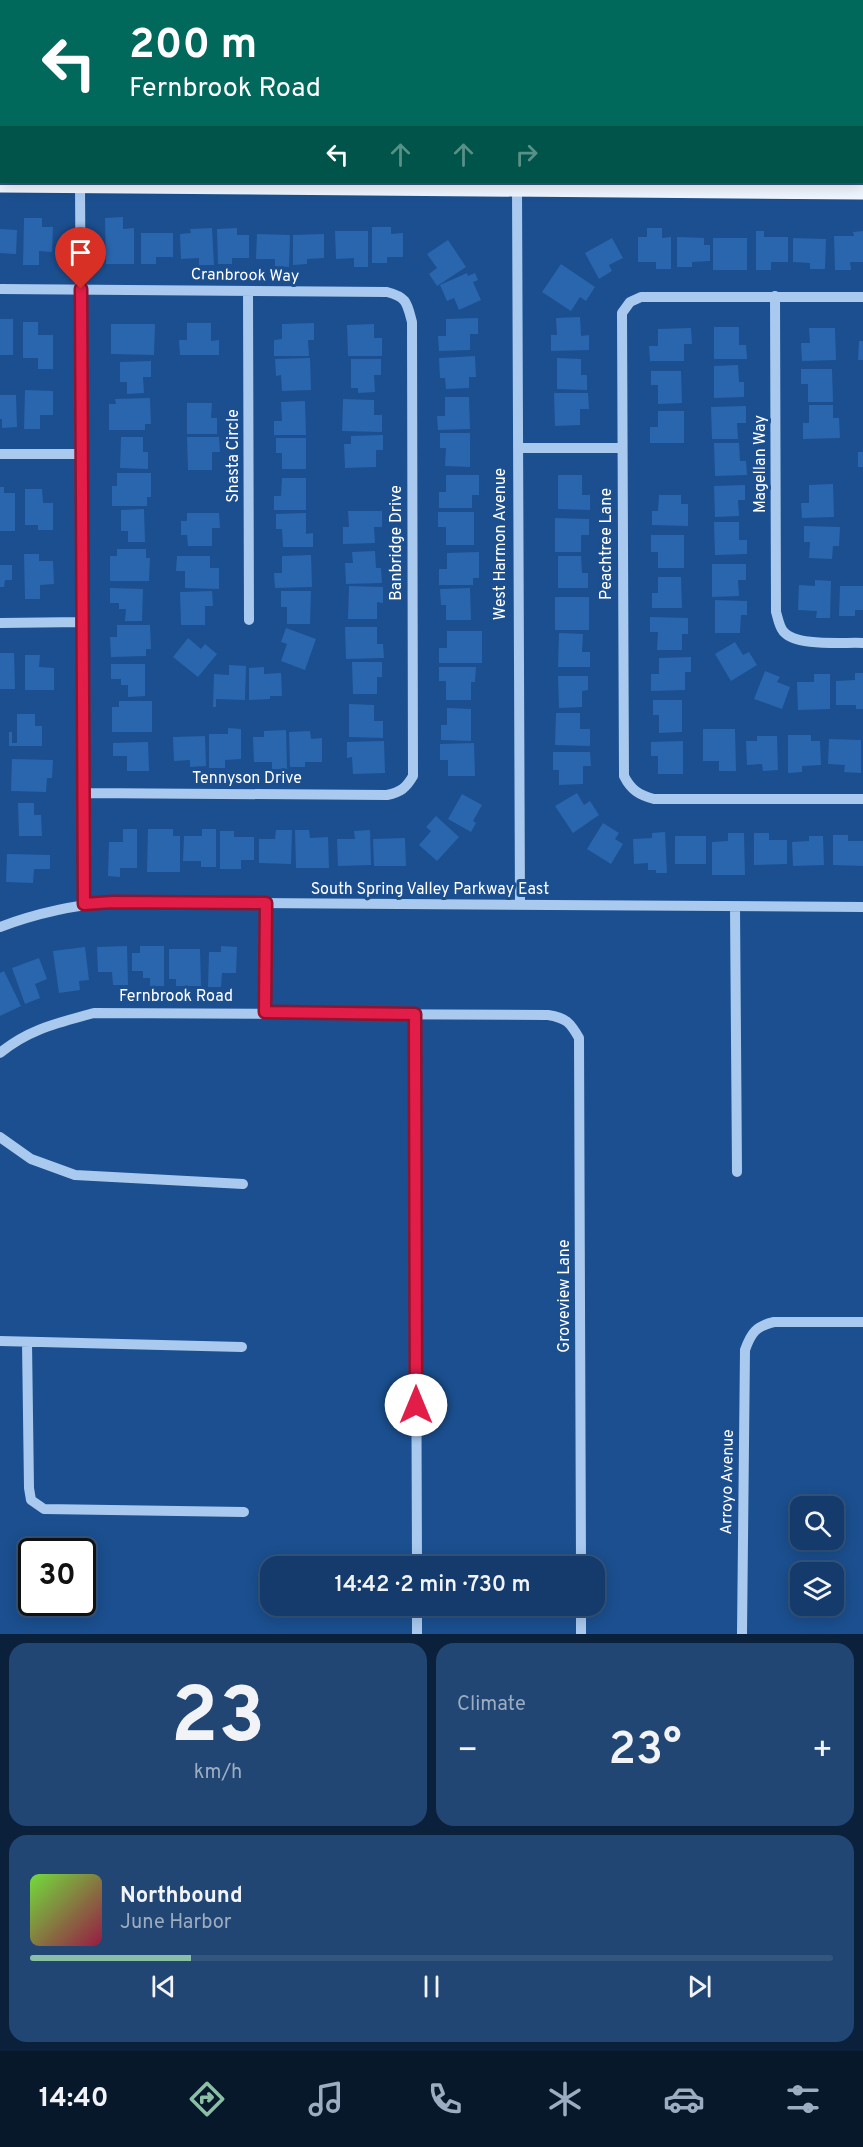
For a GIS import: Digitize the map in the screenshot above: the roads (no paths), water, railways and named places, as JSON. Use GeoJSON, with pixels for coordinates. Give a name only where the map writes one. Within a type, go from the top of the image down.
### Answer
{"type":"FeatureCollection","features":[{"type":"Feature","properties":{"kind":"main road"},"geometry":{"type":"LineString","coordinates":[[0,185],[782,186],[863,192]]}},
{"type":"Feature","properties":{"kind":"street"},"geometry":{"type":"LineString","coordinates":[[80,184],[84,904]]}},
{"type":"Feature","properties":{"kind":"street","name":"West Harmon Avenue"},"geometry":{"type":"LineString","coordinates":[[517,185],[520,905]]}},
{"type":"Feature","properties":{"kind":"street","name":"Cranbrook Way"},"geometry":{"type":"LineString","coordinates":[[0,289],[387,292],[406,301]]}},
{"type":"Feature","properties":{"kind":"street","name":"Shasta Circle"},"geometry":{"type":"LineString","coordinates":[[248,291],[249,620]]}},
{"type":"Feature","properties":{"kind":"street"},"geometry":{"type":"LineString","coordinates":[[775,296],[863,297]]}},
{"type":"Feature","properties":{"kind":"street","name":"Peachtree Lane"},"geometry":{"type":"LineString","coordinates":[[775,296],[641,297],[630,303],[622,313],[624,776],[629,786],[640,795],[654,799],[863,799]]}},
{"type":"Feature","properties":{"kind":"street","name":"Magellan Way"},"geometry":{"type":"LineString","coordinates":[[775,296],[776,612],[783,630],[793,638],[806,642],[863,643]]}},
{"type":"Feature","properties":{"kind":"street","name":"Banbridge Drive"},"geometry":{"type":"LineString","coordinates":[[406,301],[412,322],[413,776],[408,785]]}},
{"type":"Feature","properties":{"kind":"street"},"geometry":{"type":"LineString","coordinates":[[518,448],[621,448]]}},
{"type":"Feature","properties":{"kind":"street"},"geometry":{"type":"LineString","coordinates":[[0,454],[82,454]]}},
{"type":"Feature","properties":{"kind":"street"},"geometry":{"type":"LineString","coordinates":[[0,623],[83,622]]}},
{"type":"Feature","properties":{"kind":"street","name":"Tennyson Drive"},"geometry":{"type":"LineString","coordinates":[[84,793],[387,795],[400,792],[408,785]]}},
{"type":"Feature","properties":{"kind":"street","name":"South Spring Valley Parkway East"},"geometry":{"type":"LineString","coordinates":[[0,927],[41,913],[84,904],[113,902],[863,908]]}},
{"type":"Feature","properties":{"kind":"street"},"geometry":{"type":"LineString","coordinates":[[265,1012],[266,903]]}},
{"type":"Feature","properties":{"kind":"street"},"geometry":{"type":"LineString","coordinates":[[735,907],[737,1172]]}},
{"type":"Feature","properties":{"kind":"street","name":"Fernbrook Road"},"geometry":{"type":"LineString","coordinates":[[0,1053],[35,1029],[94,1013],[548,1015],[564,1018],[573,1028]]}},
{"type":"Feature","properties":{"kind":"street"},"geometry":{"type":"LineString","coordinates":[[415,1014],[417,1556]]}},
{"type":"Feature","properties":{"kind":"street","name":"Groveview Lane"},"geometry":{"type":"LineString","coordinates":[[573,1028],[579,1038],[581,1556]]}},
{"type":"Feature","properties":{"kind":"street"},"geometry":{"type":"LineString","coordinates":[[0,1137],[31,1158],[75,1175],[243,1184]]}},
{"type":"Feature","properties":{"kind":"street","name":"Arroyo Avenue"},"geometry":{"type":"LineString","coordinates":[[742,1634],[745,1350],[752,1332],[762,1324],[863,1322]]}},
{"type":"Feature","properties":{"kind":"street"},"geometry":{"type":"LineString","coordinates":[[0,1341],[242,1347]]}},
{"type":"Feature","properties":{"kind":"street"},"geometry":{"type":"LineString","coordinates":[[27,1342],[28,1488],[31,1500],[44,1509],[244,1512]]}},
{"type":"Feature","properties":{"kind":"street"},"geometry":{"type":"LineString","coordinates":[[417,1616],[417,1634]]}},
{"type":"Feature","properties":{"kind":"street"},"geometry":{"type":"LineString","coordinates":[[581,1616],[581,1634]]}}]}
